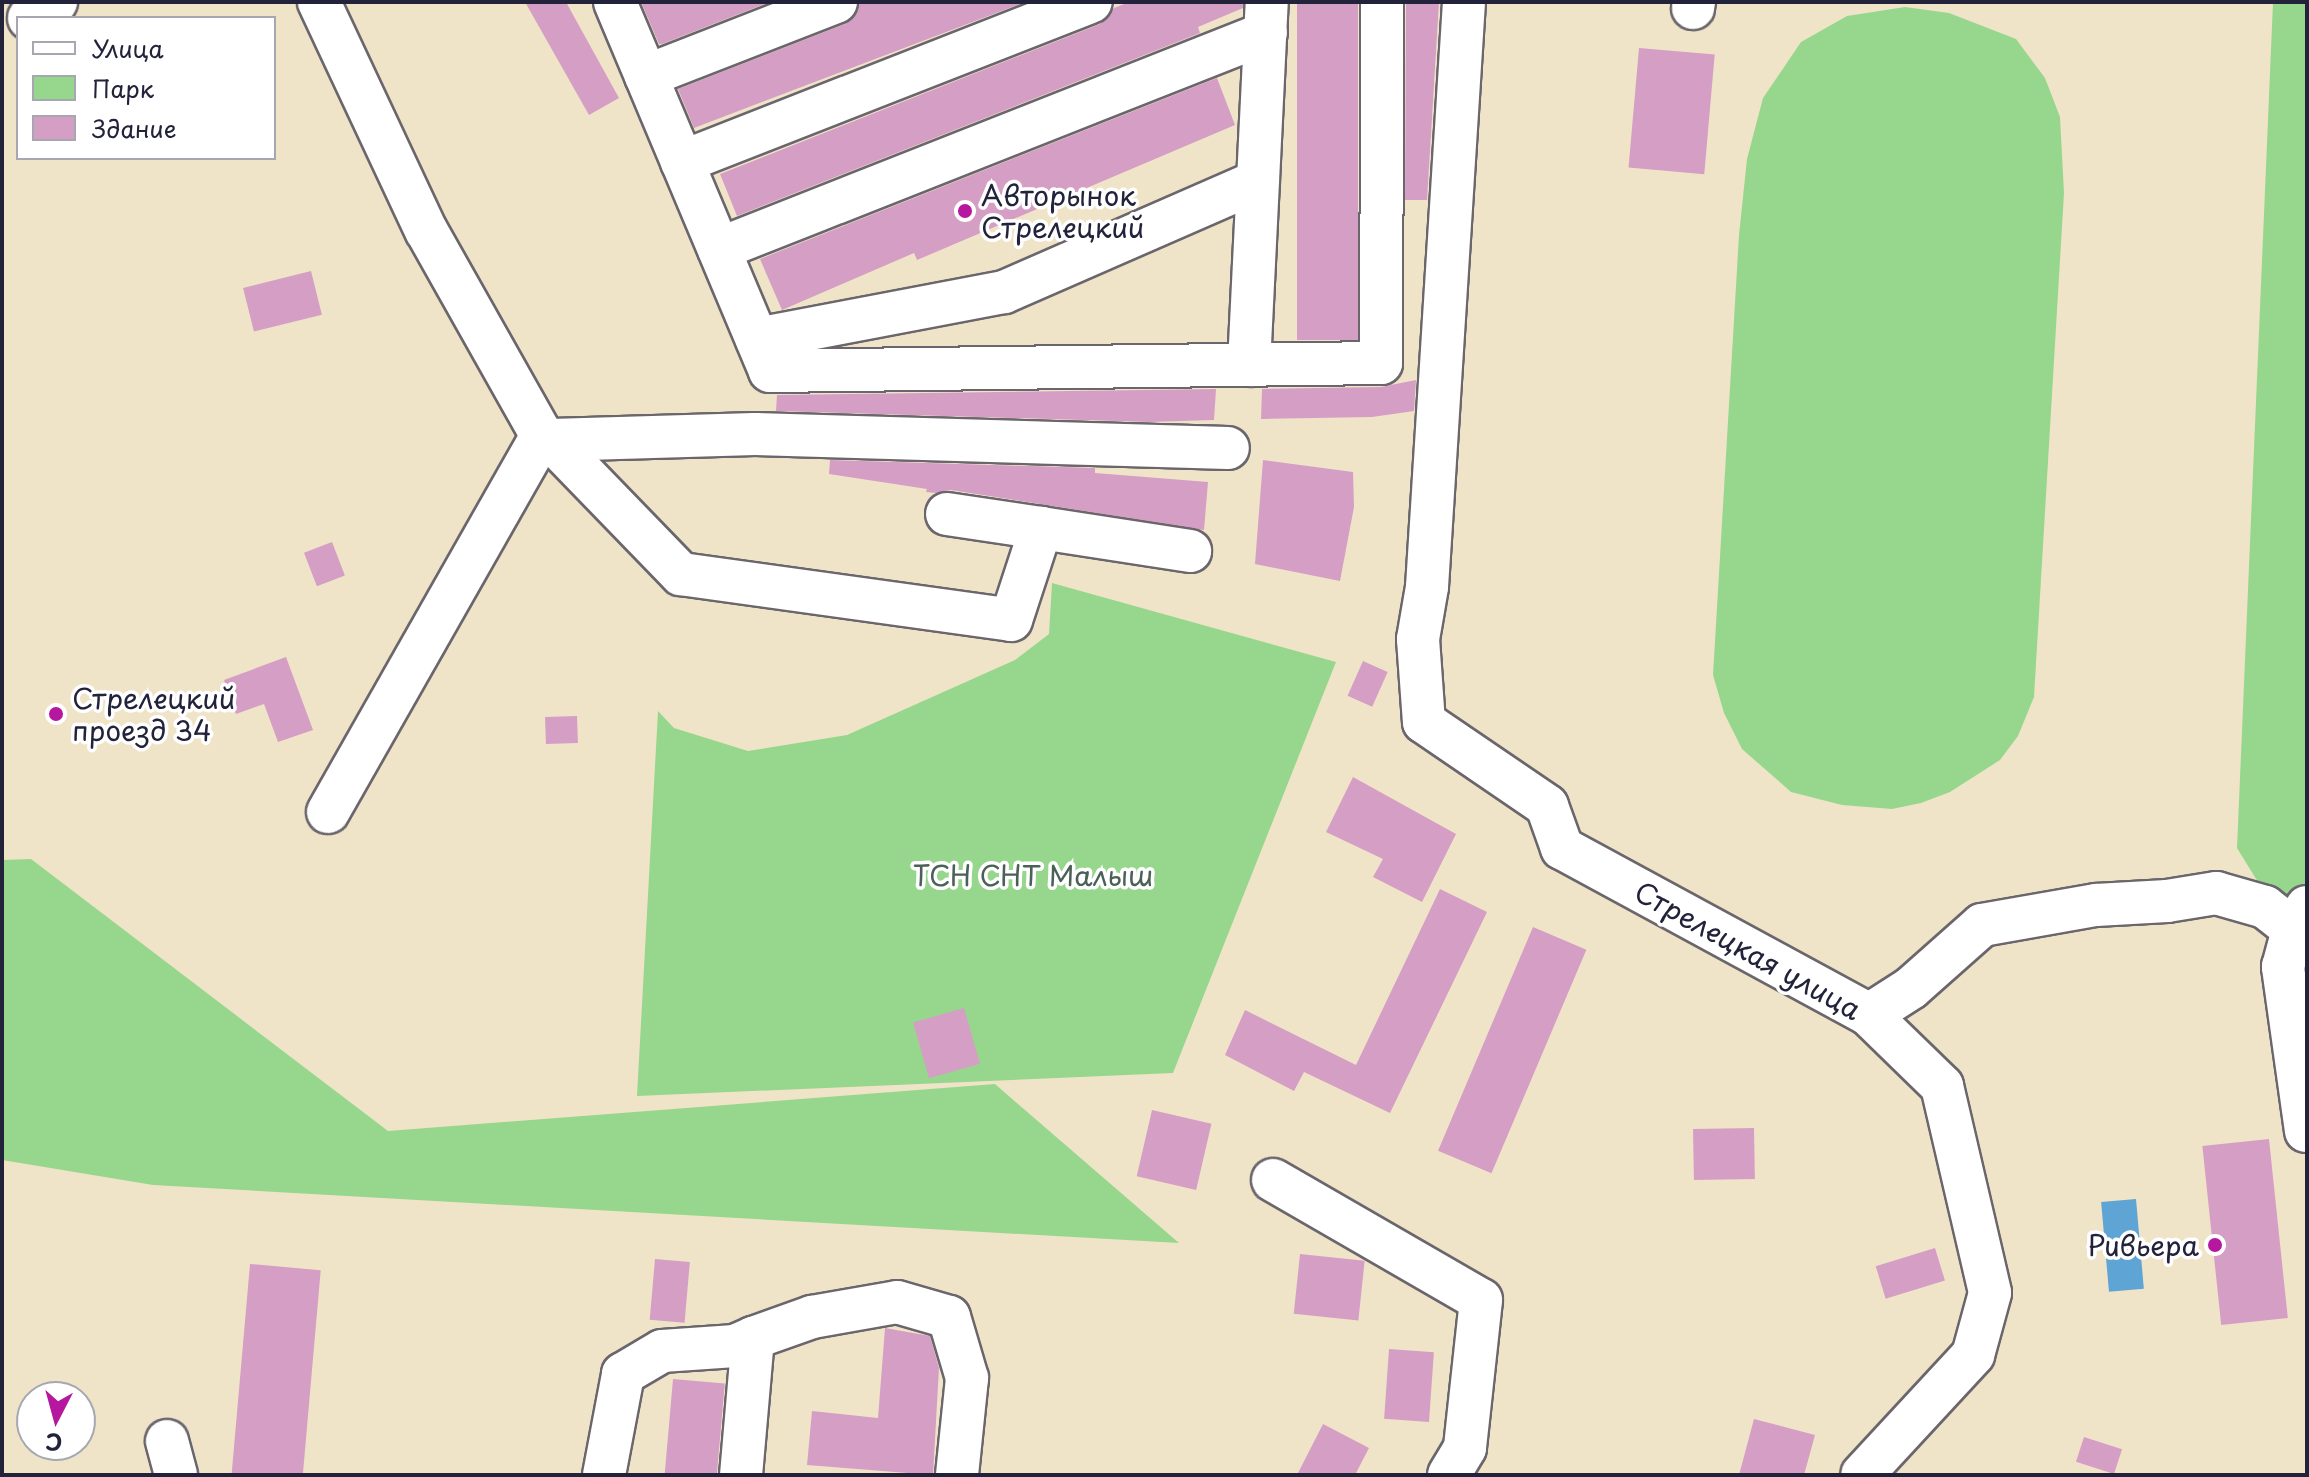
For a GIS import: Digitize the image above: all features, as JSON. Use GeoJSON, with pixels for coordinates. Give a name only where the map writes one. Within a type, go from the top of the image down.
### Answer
{"type":"FeatureCollection","features":[{"type":"Feature","properties":{"kind":"main road"},"geometry":{"type":"LineString","coordinates":[[33,16],[55,2]]}},
{"type":"Feature","properties":{"kind":"street"},"geometry":{"type":"LineString","coordinates":[[319,2],[426,230],[547,438],[681,574],[1011,620],[1041,528]]}},
{"type":"Feature","properties":{"kind":"street"},"geometry":{"type":"LineString","coordinates":[[615,2],[770,371],[1381,363],[1382,2]]}},
{"type":"Feature","properties":{"kind":"street"},"geometry":{"type":"LineString","coordinates":[[646,76],[836,2]]}},
{"type":"Feature","properties":{"kind":"street"},"geometry":{"type":"LineString","coordinates":[[682,162],[1091,2]]}},
{"type":"Feature","properties":{"kind":"street","name":"Стрелецкая улица"},"geometry":{"type":"LineString","coordinates":[[1464,2],[1427,587],[1418,639],[1424,722],[1547,806],[1562,848],[1869,1015],[1942,1087],[1990,1293],[1973,1355],[1862,1475]]}},
{"type":"Feature","properties":{"kind":"street"},"geometry":{"type":"LineString","coordinates":[[719,249],[1267,18],[1249,365]]}},
{"type":"Feature","properties":{"kind":"street"},"geometry":{"type":"LineString","coordinates":[[757,339],[1004,292],[1258,181]]}},
{"type":"Feature","properties":{"kind":"street"},"geometry":{"type":"LineString","coordinates":[[547,438],[755,434],[1228,448]]}},
{"type":"Feature","properties":{"kind":"street"},"geometry":{"type":"LineString","coordinates":[[328,812],[547,438]]}},
{"type":"Feature","properties":{"kind":"street"},"geometry":{"type":"LineString","coordinates":[[947,514],[1190,551]]}},
{"type":"Feature","properties":{"kind":"street"},"geometry":{"type":"LineString","coordinates":[[1869,1015],[1911,988],[1982,925],[2096,905],[2167,901],[2216,893],[2300,918],[2283,967],[2306,1131]]}},
{"type":"Feature","properties":{"kind":"street"},"geometry":{"type":"LineString","coordinates":[[1273,1180],[1481,1300],[1465,1448],[1449,1475]]}},
{"type":"Feature","properties":{"kind":"street"},"geometry":{"type":"LineString","coordinates":[[604,1475],[623,1374],[662,1351],[735,1346],[812,1317],[897,1302],[949,1317],[967,1378],[957,1475]]}},
{"type":"Feature","properties":{"kind":"street"},"geometry":{"type":"LineString","coordinates":[[741,1475],[753,1338]]}},
{"type":"Feature","properties":{"kind":"green space"},"geometry":{"type":"Polygon","coordinates":[[[2273,2],[2307,2],[2307,960],[2293,929],[2274,908],[2237,848],[2273,2]]]}},
{"type":"Feature","properties":{"kind":"green space"},"geometry":{"type":"Polygon","coordinates":[[[1905,7],[1949,13],[2016,39],[2045,78],[2060,117],[2064,193],[2034,697],[2018,736],[2000,760],[1950,792],[1892,809],[1842,805],[1791,792],[1742,749],[1724,713],[1713,675],[1739,235],[1747,159],[1763,98],[1801,42],[1847,16],[1905,7]]]}},
{"type":"Feature","properties":{"kind":"green space","name":"ТСН СНТ Малыш"},"geometry":{"type":"Polygon","coordinates":[[[1052,583],[1336,662],[1173,1073],[637,1096],[658,711],[674,728],[748,751],[847,735],[1015,660],[1049,634],[1052,583]]]}},
{"type":"Feature","properties":{"kind":"green space"},"geometry":{"type":"Polygon","coordinates":[[[31,859],[388,1131],[995,1084],[1179,1243],[153,1185],[2,1160],[2,860],[31,859]]]}},
{"type":"Feature","properties":{"kind":"water"},"geometry":{"type":"Polygon","coordinates":[[[2136,1199],[2144,1289],[2109,1292],[2101,1202],[2136,1199]]]}},
{"type":"Feature","properties":{"kind":"building"},"geometry":{"type":"Polygon","coordinates":[[[525,2],[566,2],[619,98],[589,115],[525,2]]]}},
{"type":"Feature","properties":{"kind":"building"},"geometry":{"type":"Polygon","coordinates":[[[641,2],[770,2],[659,44],[641,2]]]}},
{"type":"Feature","properties":{"kind":"building"},"geometry":{"type":"Polygon","coordinates":[[[859,2],[1025,2],[694,128],[678,89],[845,24],[855,16],[859,2]]]}},
{"type":"Feature","properties":{"kind":"building"},"geometry":{"type":"Polygon","coordinates":[[[1129,2],[1243,2],[1243,8],[1198,27],[1200,33],[737,216],[720,174],[1100,24],[1114,8],[1129,2]]]}},
{"type":"Feature","properties":{"kind":"building"},"geometry":{"type":"Polygon","coordinates":[[[1297,2],[1358,2],[1358,340],[1297,340],[1297,2]]]}},
{"type":"Feature","properties":{"kind":"building"},"geometry":{"type":"Polygon","coordinates":[[[1406,2],[1439,2],[1427,200],[1405,200],[1406,2]]]}},
{"type":"Feature","properties":{"kind":"building"},"geometry":{"type":"Polygon","coordinates":[[[1639,48],[1715,55],[1704,174],[1629,168],[1639,48]]]}},
{"type":"Feature","properties":{"kind":"building"},"geometry":{"type":"Polygon","coordinates":[[[1217,78],[1235,125],[917,260],[914,253],[782,310],[760,259],[1217,78]]]}},
{"type":"Feature","properties":{"kind":"building"},"geometry":{"type":"Polygon","coordinates":[[[311,271],[322,315],[254,332],[243,288],[311,271]]]}},
{"type":"Feature","properties":{"kind":"building"},"geometry":{"type":"Polygon","coordinates":[[[1416,380],[1414,411],[1372,417],[1261,419],[1262,389],[1381,387],[1416,380]]]}},
{"type":"Feature","properties":{"kind":"building"},"geometry":{"type":"Polygon","coordinates":[[[1216,389],[1214,420],[1149,422],[776,411],[777,395],[1216,389]]]}},
{"type":"Feature","properties":{"kind":"building"},"geometry":{"type":"Polygon","coordinates":[[[830,460],[1095,468],[1095,473],[1208,482],[1204,530],[951,490],[926,492],[927,489],[829,474],[830,460]]]}},
{"type":"Feature","properties":{"kind":"building"},"geometry":{"type":"Polygon","coordinates":[[[1263,460],[1353,472],[1354,507],[1340,581],[1255,564],[1263,460]]]}},
{"type":"Feature","properties":{"kind":"building"},"geometry":{"type":"Polygon","coordinates":[[[332,542],[345,576],[317,586],[304,553],[332,542]]]}},
{"type":"Feature","properties":{"kind":"building"},"geometry":{"type":"Polygon","coordinates":[[[286,657],[313,730],[278,742],[264,704],[236,714],[224,680],[286,657]]]}},
{"type":"Feature","properties":{"kind":"building"},"geometry":{"type":"Polygon","coordinates":[[[1363,661],[1388,672],[1372,707],[1348,696],[1363,661]]]}},
{"type":"Feature","properties":{"kind":"building"},"geometry":{"type":"Polygon","coordinates":[[[577,716],[578,743],[546,744],[545,717],[577,716]]]}},
{"type":"Feature","properties":{"kind":"building"},"geometry":{"type":"Polygon","coordinates":[[[1353,777],[1456,834],[1422,902],[1373,877],[1383,859],[1326,832],[1353,777]]]}},
{"type":"Feature","properties":{"kind":"building"},"geometry":{"type":"Polygon","coordinates":[[[1440,889],[1487,912],[1390,1113],[1304,1072],[1294,1091],[1225,1055],[1245,1010],[1356,1065],[1440,889]]]}},
{"type":"Feature","properties":{"kind":"building"},"geometry":{"type":"Polygon","coordinates":[[[1533,927],[1586,950],[1491,1173],[1438,1151],[1533,927]]]}},
{"type":"Feature","properties":{"kind":"building"},"geometry":{"type":"Polygon","coordinates":[[[964,1008],[980,1064],[929,1078],[913,1023],[964,1008]]]}},
{"type":"Feature","properties":{"kind":"building"},"geometry":{"type":"Polygon","coordinates":[[[1152,1110],[1211,1124],[1196,1190],[1137,1176],[1152,1110]]]}},
{"type":"Feature","properties":{"kind":"building"},"geometry":{"type":"Polygon","coordinates":[[[1754,1128],[1755,1179],[1694,1180],[1693,1129],[1754,1128]]]}},
{"type":"Feature","properties":{"kind":"building"},"geometry":{"type":"Polygon","coordinates":[[[2269,1139],[2288,1318],[2221,1325],[2202,1146],[2269,1139]]]}},
{"type":"Feature","properties":{"kind":"building"},"geometry":{"type":"Polygon","coordinates":[[[1935,1248],[1945,1281],[1886,1299],[1876,1266],[1935,1248]]]}},
{"type":"Feature","properties":{"kind":"building"},"geometry":{"type":"Polygon","coordinates":[[[1300,1254],[1365,1261],[1358,1320],[1294,1314],[1300,1254]]]}},
{"type":"Feature","properties":{"kind":"building"},"geometry":{"type":"Polygon","coordinates":[[[655,1259],[690,1262],[685,1323],[650,1320],[655,1259]]]}},
{"type":"Feature","properties":{"kind":"building"},"geometry":{"type":"Polygon","coordinates":[[[250,1264],[321,1270],[303,1475],[232,1475],[250,1264]]]}},
{"type":"Feature","properties":{"kind":"building"},"geometry":{"type":"Polygon","coordinates":[[[885,1328],[930,1336],[939,1368],[933,1475],[807,1465],[812,1411],[878,1418],[885,1328]]]}},
{"type":"Feature","properties":{"kind":"building"},"geometry":{"type":"Polygon","coordinates":[[[1389,1349],[1434,1352],[1429,1422],[1384,1419],[1389,1349]]]}},
{"type":"Feature","properties":{"kind":"building"},"geometry":{"type":"Polygon","coordinates":[[[673,1379],[725,1384],[717,1475],[665,1475],[673,1379]]]}},
{"type":"Feature","properties":{"kind":"building"},"geometry":{"type":"Polygon","coordinates":[[[1754,1419],[1815,1435],[1804,1475],[1739,1475],[1754,1419]]]}},
{"type":"Feature","properties":{"kind":"building"},"geometry":{"type":"Polygon","coordinates":[[[1323,1424],[1369,1448],[1355,1475],[1297,1475],[1323,1424]]]}},
{"type":"Feature","properties":{"kind":"building"},"geometry":{"type":"Polygon","coordinates":[[[2084,1437],[2122,1449],[2114,1474],[2076,1462],[2084,1437]]]}},
{"type":"Feature","properties":{"kind":"place","name":"Авторынок Стрелецкий"},"geometry":{"type":"Point","coordinates":[965,211]}},
{"type":"Feature","properties":{"kind":"place","name":"Стрелецкий проезд 34"},"geometry":{"type":"Point","coordinates":[56,714]}},
{"type":"Feature","properties":{"kind":"place","name":"Ривьера"},"geometry":{"type":"Point","coordinates":[2215,1245]}}]}
